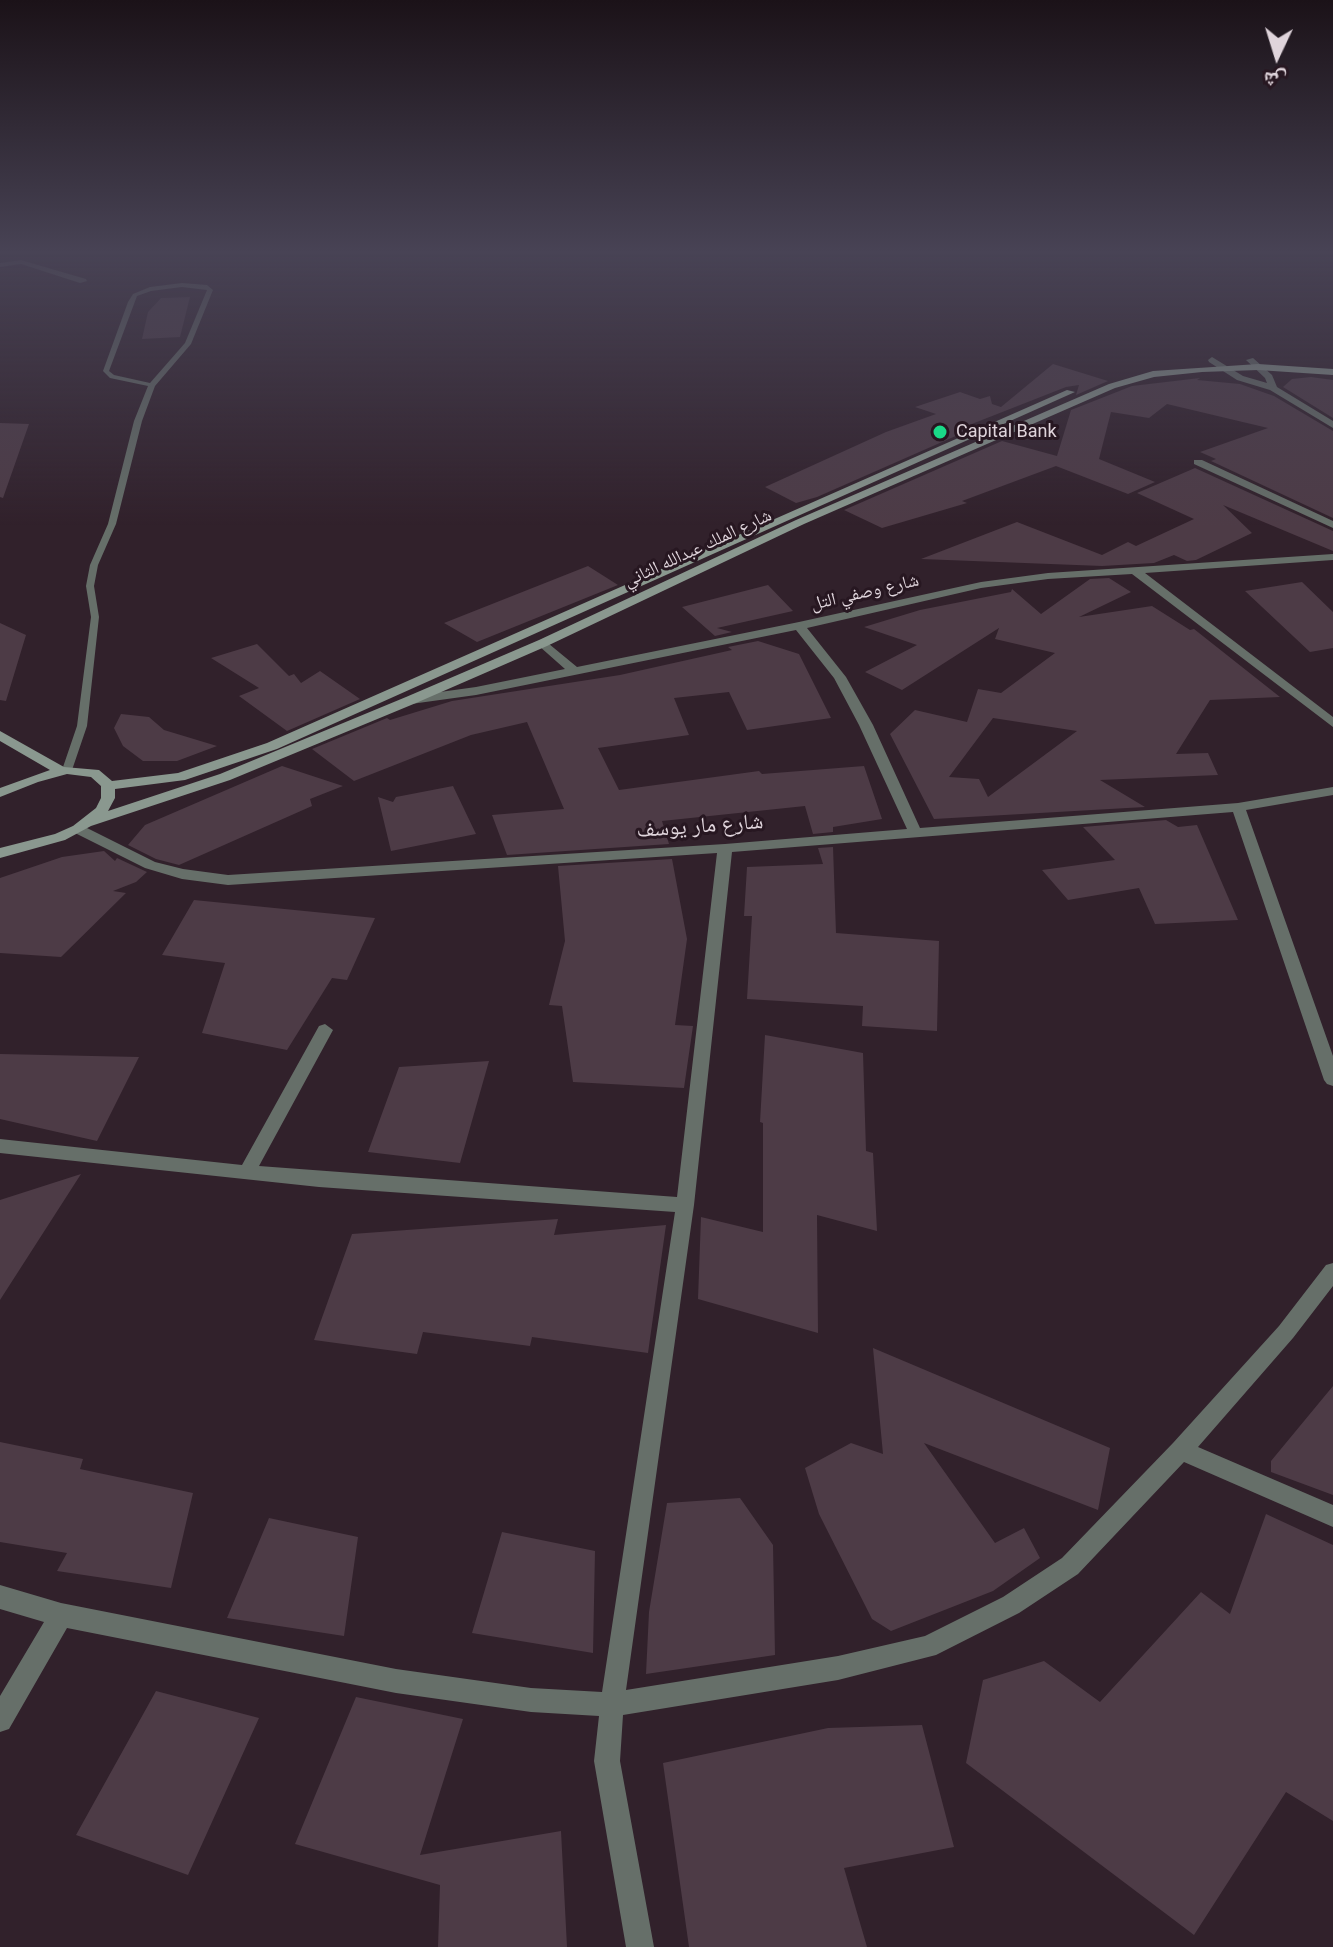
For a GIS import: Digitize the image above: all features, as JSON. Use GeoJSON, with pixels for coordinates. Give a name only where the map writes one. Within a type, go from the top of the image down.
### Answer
{"type":"FeatureCollection","features":[{"type":"Feature","properties":{"kind":"main road","name":"شارع الملك عبدالله الثاني"},"geometry":{"type":"LineString","coordinates":[[0,853],[60,837],[225,777],[411,700],[543,643],[800,522],[1090,394],[1153,374],[1217,364]]}},
{"type":"Feature","properties":{"kind":"main road","name":"شارع الملك عبدالله الثاني"},"geometry":{"type":"LineString","coordinates":[[108,786],[180,777],[272,746],[1098,380],[1144,367],[1254,364],[1333,369]]}},
{"type":"Feature","properties":{"kind":"main road"},"geometry":{"type":"LineString","coordinates":[[0,735],[64,771]]}},
{"type":"Feature","properties":{"kind":"main road"},"geometry":{"type":"LineString","coordinates":[[0,793],[64,771],[94,773],[108,786],[108,798],[102,810],[84,826]]}},
{"type":"Feature","properties":{"kind":"street"},"geometry":{"type":"LineString","coordinates":[[1217,364],[1240,378],[1273,388],[1333,425]]}},
{"type":"Feature","properties":{"kind":"street"},"geometry":{"type":"LineString","coordinates":[[1254,364],[1269,377],[1273,388]]}},
{"type":"Feature","properties":{"kind":"street"},"geometry":{"type":"LineString","coordinates":[[1198,462],[1333,525]]}},
{"type":"Feature","properties":{"kind":"street","name":"شارع وصفي التل"},"geometry":{"type":"LineString","coordinates":[[411,700],[476,691],[799,626],[981,585],[1048,576],[1333,557]]}},
{"type":"Feature","properties":{"kind":"street"},"geometry":{"type":"LineString","coordinates":[[1134,570],[1333,723]]}},
{"type":"Feature","properties":{"kind":"street"},"geometry":{"type":"LineString","coordinates":[[799,626],[840,677],[866,725],[915,832]]}},
{"type":"Feature","properties":{"kind":"street"},"geometry":{"type":"LineString","coordinates":[[543,643],[574,671]]}},
{"type":"Feature","properties":{"kind":"street","name":"شارع مار يوسف"},"geometry":{"type":"LineString","coordinates":[[84,826],[150,865],[192,876],[228,880],[725,848],[1238,807],[1333,791]]}},
{"type":"Feature","properties":{"kind":"street"},"geometry":{"type":"LineString","coordinates":[[1238,807],[1333,1080]]}},
{"type":"Feature","properties":{"kind":"street"},"geometry":{"type":"LineString","coordinates":[[640,1947],[607,1761],[612,1705],[685,1205],[725,848]]}},
{"type":"Feature","properties":{"kind":"street"},"geometry":{"type":"LineString","coordinates":[[247,1172],[325,1030]]}},
{"type":"Feature","properties":{"kind":"street"},"geometry":{"type":"LineString","coordinates":[[0,1146],[456,1192],[685,1205]]}},
{"type":"Feature","properties":{"kind":"street"},"geometry":{"type":"LineString","coordinates":[[0,1597],[61,1615],[396,1681],[531,1700],[612,1705],[838,1668],[928,1647],[1011,1605],[1070,1566],[1181,1450],[1286,1332],[1333,1271]]}},
{"type":"Feature","properties":{"kind":"street"},"geometry":{"type":"LineString","coordinates":[[1181,1450],[1333,1516]]}},
{"type":"Feature","properties":{"kind":"street"},"geometry":{"type":"LineString","coordinates":[[0,1720],[61,1615]]}},
{"type":"Feature","properties":{"kind":"lane"},"geometry":{"type":"LineString","coordinates":[[116,344],[106,371],[112,377],[152,385]]}},
{"type":"Feature","properties":{"kind":"lane"},"geometry":{"type":"LineString","coordinates":[[64,771],[82,726],[95,617],[90,586],[94,565],[112,524],[138,421],[152,385],[188,344]]}},
{"type":"Feature","properties":{"kind":"building"},"geometry":{"type":"Polygon","coordinates":[[[1053,364],[1108,381],[1076,395],[1079,385],[1066,387],[959,429],[967,431],[817,497],[796,503],[765,487],[886,432],[936,414],[915,407],[960,392],[980,399],[990,396],[992,404],[1001,407],[1053,364]]]}},
{"type":"Feature","properties":{"kind":"building"},"geometry":{"type":"Polygon","coordinates":[[[1311,377],[1333,380],[1333,418],[1283,387],[1292,379],[1311,377]]]}},
{"type":"Feature","properties":{"kind":"building"},"geometry":{"type":"Polygon","coordinates":[[[1200,378],[1197,380],[1240,384],[1274,396],[1333,431],[1333,518],[1211,461],[1216,459],[1200,452],[1268,428],[1167,404],[1149,418],[1111,412],[1099,459],[1155,482],[1128,494],[1056,466],[962,501],[967,503],[882,528],[844,510],[1002,441],[1057,456],[1071,410],[1132,386],[1200,378]]]}},
{"type":"Feature","properties":{"kind":"building"},"geometry":{"type":"Polygon","coordinates":[[[0,423],[29,424],[3,498],[0,497],[0,423]]]}},
{"type":"Feature","properties":{"kind":"building"},"geometry":{"type":"Polygon","coordinates":[[[1195,468],[1333,531],[1333,551],[1223,505],[1252,533],[1196,560],[1187,561],[1174,555],[1154,563],[1102,566],[921,559],[1017,522],[1102,555],[1128,542],[1136,546],[1194,519],[1137,493],[1195,468]]]}},
{"type":"Feature","properties":{"kind":"building"},"geometry":{"type":"Polygon","coordinates":[[[588,566],[618,585],[477,642],[444,623],[588,566]]]}},
{"type":"Feature","properties":{"kind":"building"},"geometry":{"type":"Polygon","coordinates":[[[1109,578],[1131,592],[1079,617],[1152,606],[1190,630],[1194,629],[1280,697],[1210,700],[1176,754],[1208,753],[1218,775],[1100,780],[1145,807],[934,819],[890,734],[915,710],[967,722],[978,689],[1001,693],[1055,653],[995,639],[999,628],[902,690],[865,672],[917,645],[864,627],[920,610],[1011,592],[1012,589],[1041,614],[1090,579],[1109,578]],[[993,718],[949,777],[979,779],[988,797],[1077,731],[993,718]]]}},
{"type":"Feature","properties":{"kind":"building"},"geometry":{"type":"Polygon","coordinates":[[[1302,582],[1333,612],[1333,648],[1310,652],[1245,591],[1302,582]]]}},
{"type":"Feature","properties":{"kind":"building"},"geometry":{"type":"Polygon","coordinates":[[[768,585],[793,611],[717,628],[732,632],[715,636],[682,607],[768,585]]]}},
{"type":"Feature","properties":{"kind":"building"},"geometry":{"type":"Polygon","coordinates":[[[0,623],[26,635],[6,701],[0,700],[0,623]]]}},
{"type":"Feature","properties":{"kind":"building"},"geometry":{"type":"Polygon","coordinates":[[[758,641],[799,654],[831,718],[747,730],[729,692],[674,698],[689,735],[598,748],[619,790],[759,771],[762,774],[864,766],[882,819],[833,827],[833,832],[813,834],[805,806],[662,821],[669,844],[507,855],[492,815],[564,809],[527,722],[471,735],[354,781],[312,749],[387,718],[390,720],[452,701],[620,675],[732,650],[728,647],[758,641]]]}},
{"type":"Feature","properties":{"kind":"building"},"geometry":{"type":"Polygon","coordinates":[[[257,644],[289,676],[294,674],[301,683],[320,671],[360,699],[287,731],[239,696],[259,688],[211,658],[257,644]]]}},
{"type":"Feature","properties":{"kind":"building"},"geometry":{"type":"Polygon","coordinates":[[[121,714],[149,717],[164,730],[217,746],[177,761],[143,761],[123,746],[114,728],[121,714]]]}},
{"type":"Feature","properties":{"kind":"building"},"geometry":{"type":"Polygon","coordinates":[[[282,766],[343,786],[310,799],[312,806],[179,865],[156,859],[128,845],[145,825],[282,766]]]}},
{"type":"Feature","properties":{"kind":"building"},"geometry":{"type":"Polygon","coordinates":[[[453,786],[476,834],[391,851],[378,797],[393,802],[396,797],[453,786]]]}},
{"type":"Feature","properties":{"kind":"building"},"geometry":{"type":"Polygon","coordinates":[[[1166,820],[1178,827],[1197,825],[1238,920],[1155,924],[1139,888],[1068,900],[1042,870],[1115,860],[1083,827],[1166,820]]]}},
{"type":"Feature","properties":{"kind":"building"},"geometry":{"type":"Polygon","coordinates":[[[833,847],[836,933],[939,941],[937,1031],[862,1026],[863,1006],[747,999],[752,916],[744,916],[747,867],[823,864],[818,848],[833,847]]]}},
{"type":"Feature","properties":{"kind":"building"},"geometry":{"type":"Polygon","coordinates":[[[104,851],[115,861],[117,858],[147,872],[136,882],[113,891],[126,893],[61,957],[0,953],[0,878],[62,857],[104,851]]]}},
{"type":"Feature","properties":{"kind":"building"},"geometry":{"type":"Polygon","coordinates":[[[672,859],[687,939],[675,1025],[693,1026],[684,1088],[573,1082],[562,1006],[549,1005],[565,941],[558,866],[672,859]]]}},
{"type":"Feature","properties":{"kind":"building"},"geometry":{"type":"Polygon","coordinates":[[[194,900],[375,918],[347,980],[332,978],[287,1050],[202,1033],[225,963],[162,955],[194,900]]]}},
{"type":"Feature","properties":{"kind":"building"},"geometry":{"type":"Polygon","coordinates":[[[765,1035],[863,1053],[866,1151],[873,1153],[877,1231],[817,1215],[818,1333],[698,1299],[701,1217],[763,1232],[763,1123],[760,1122],[765,1035]]]}},
{"type":"Feature","properties":{"kind":"building"},"geometry":{"type":"Polygon","coordinates":[[[0,1054],[139,1057],[97,1141],[0,1119],[0,1054]]]}},
{"type":"Feature","properties":{"kind":"building"},"geometry":{"type":"Polygon","coordinates":[[[489,1061],[460,1163],[368,1152],[399,1067],[489,1061]]]}},
{"type":"Feature","properties":{"kind":"building"},"geometry":{"type":"Polygon","coordinates":[[[81,1174],[0,1300],[0,1200],[81,1174]]]}},
{"type":"Feature","properties":{"kind":"building"},"geometry":{"type":"Polygon","coordinates":[[[558,1219],[554,1235],[666,1225],[648,1353],[532,1337],[530,1346],[423,1332],[417,1354],[314,1340],[352,1234],[558,1219]]]}},
{"type":"Feature","properties":{"kind":"building"},"geometry":{"type":"Polygon","coordinates":[[[873,1348],[1110,1448],[1098,1510],[924,1443],[995,1543],[1024,1528],[1040,1558],[993,1591],[891,1631],[872,1619],[819,1514],[805,1468],[851,1443],[883,1454],[873,1348]]]}},
{"type":"Feature","properties":{"kind":"building"},"geometry":{"type":"Polygon","coordinates":[[[1333,1386],[1333,1495],[1271,1472],[1271,1461],[1333,1386]]]}},
{"type":"Feature","properties":{"kind":"building"},"geometry":{"type":"Polygon","coordinates":[[[0,1442],[83,1459],[80,1469],[193,1493],[171,1588],[57,1571],[67,1553],[0,1542],[0,1442]]]}},
{"type":"Feature","properties":{"kind":"building"},"geometry":{"type":"Polygon","coordinates":[[[740,1498],[773,1545],[775,1655],[646,1674],[649,1612],[667,1503],[740,1498]]]}},
{"type":"Feature","properties":{"kind":"building"},"geometry":{"type":"Polygon","coordinates":[[[1266,1514],[1333,1545],[1333,1821],[1286,1792],[1194,1935],[966,1763],[983,1680],[1044,1661],[1100,1702],[1201,1592],[1230,1614],[1266,1514]]]}},
{"type":"Feature","properties":{"kind":"building"},"geometry":{"type":"Polygon","coordinates":[[[269,1518],[358,1537],[344,1636],[227,1618],[269,1518]]]}},
{"type":"Feature","properties":{"kind":"building"},"geometry":{"type":"Polygon","coordinates":[[[502,1532],[595,1551],[593,1653],[472,1633],[502,1532]]]}},
{"type":"Feature","properties":{"kind":"building"},"geometry":{"type":"Polygon","coordinates":[[[156,1691],[259,1718],[188,1875],[76,1835],[156,1691]]]}},
{"type":"Feature","properties":{"kind":"building"},"geometry":{"type":"Polygon","coordinates":[[[356,1697],[463,1719],[420,1855],[561,1831],[567,1947],[438,1947],[440,1885],[295,1844],[356,1697]]]}},
{"type":"Feature","properties":{"kind":"building"},"geometry":{"type":"Polygon","coordinates":[[[922,1725],[954,1847],[844,1868],[867,1947],[689,1947],[663,1763],[828,1728],[922,1725]]]}},
{"type":"Feature","properties":{"kind":"place","name":"Capital Bank"},"geometry":{"type":"Point","coordinates":[940,432]}}]}
